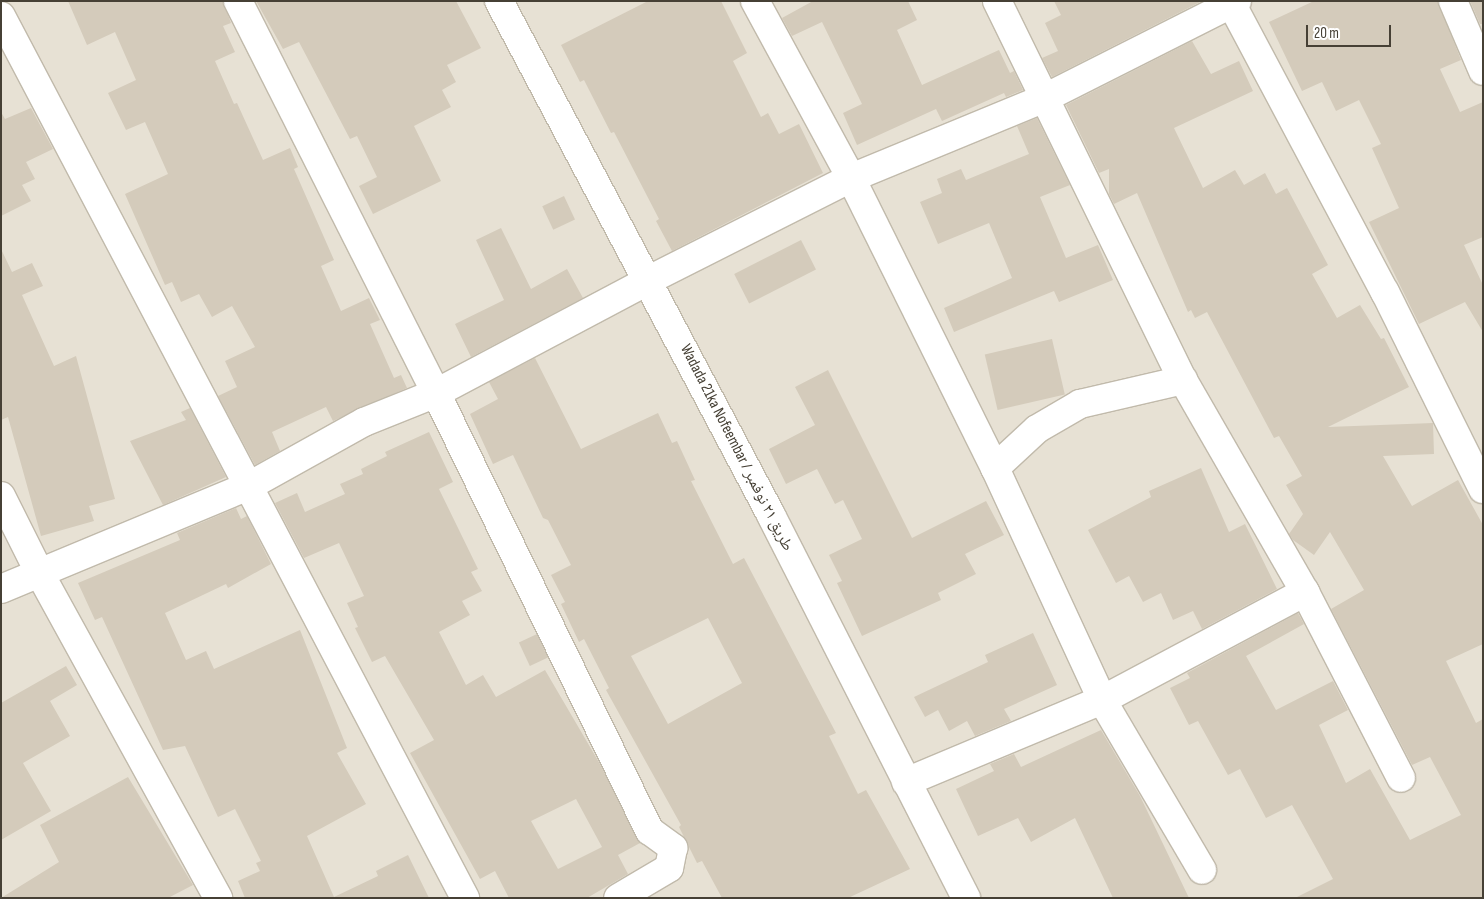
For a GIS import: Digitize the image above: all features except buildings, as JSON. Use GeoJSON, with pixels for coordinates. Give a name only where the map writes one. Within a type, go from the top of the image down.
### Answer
{"type":"FeatureCollection","features":[{"type":"Feature","properties":{"kind":"street"},"geometry":{"type":"LineString","coordinates":[[238,1],[436,393],[650,831],[673,848],[669,868],[618,898]]}},
{"type":"Feature","properties":{"kind":"street","name":"Wadada 21ka Nofeembar / طريق ٢١ نوفمبر"},"geometry":{"type":"LineString","coordinates":[[498,1],[648,280],[966,898]]}},
{"type":"Feature","properties":{"kind":"street"},"geometry":{"type":"LineString","coordinates":[[755,1],[851,178],[995,468],[1102,700],[1202,870]]}},
{"type":"Feature","properties":{"kind":"street"},"geometry":{"type":"LineString","coordinates":[[997,1],[1182,380],[1306,592],[1401,778]]}},
{"type":"Feature","properties":{"kind":"street"},"geometry":{"type":"LineString","coordinates":[[1453,1],[1483,70]]}},
{"type":"Feature","properties":{"kind":"street"},"geometry":{"type":"LineString","coordinates":[[1,589],[249,486],[364,422],[436,393],[648,280],[851,178],[1045,98],[1233,2],[1385,292],[1483,489]]}},
{"type":"Feature","properties":{"kind":"street"},"geometry":{"type":"LineString","coordinates":[[1,16],[465,898]]}},
{"type":"Feature","properties":{"kind":"street"},"geometry":{"type":"LineString","coordinates":[[995,468],[1037,429],[1080,404],[1182,380]]}},
{"type":"Feature","properties":{"kind":"street"},"geometry":{"type":"LineString","coordinates":[[1,496],[39,572],[218,898]]}},
{"type":"Feature","properties":{"kind":"street"},"geometry":{"type":"LineString","coordinates":[[906,782],[1102,700],[1306,592]]}},
{"type":"Feature","properties":{"kind":"shaded area"},"geometry":{"type":"Polygon","coordinates":[[[1,1],[1483,1],[1483,898],[1,898],[1,1]]]}}]}
